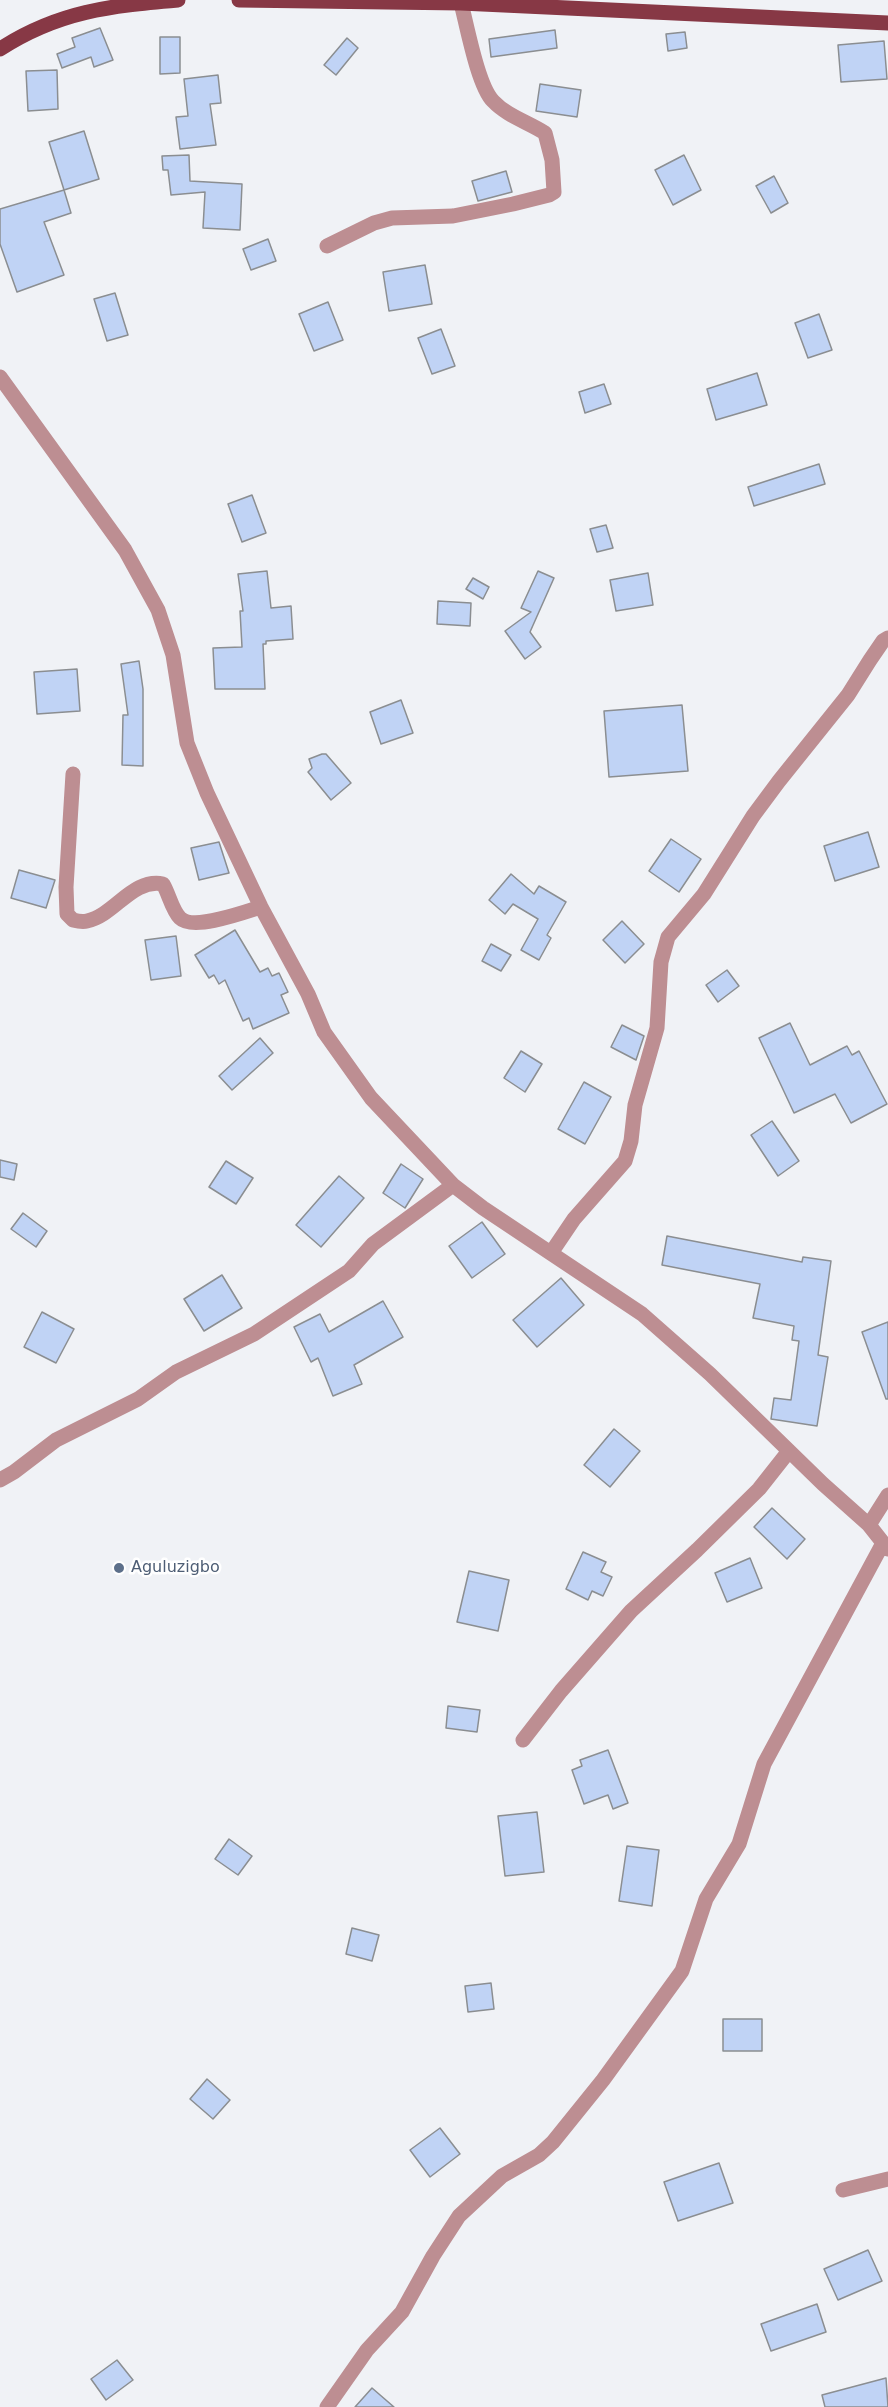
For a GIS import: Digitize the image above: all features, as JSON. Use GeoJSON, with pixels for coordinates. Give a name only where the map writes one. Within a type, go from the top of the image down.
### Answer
{"type":"FeatureCollection","features":[{"type":"Feature","properties":{"kind":"main road"},"geometry":{"type":"LineString","coordinates":[[0,49],[26,32],[70,16],[112,6],[178,0]]}},
{"type":"Feature","properties":{"kind":"main road"},"geometry":{"type":"LineString","coordinates":[[239,0],[461,3],[888,23]]}},
{"type":"Feature","properties":{"kind":"street"},"geometry":{"type":"LineString","coordinates":[[327,246],[374,223],[392,218],[453,216],[522,202],[554,192],[552,160],[545,134],[491,100],[481,78],[461,3]]}},
{"type":"Feature","properties":{"kind":"street"},"geometry":{"type":"LineString","coordinates":[[0,377],[125,550],[158,610],[173,655],[187,743],[207,794],[261,907],[308,994],[324,1032],[370,1098],[453,1185],[483,1208],[642,1314],[710,1374],[869,1525],[886,1546],[764,1764],[739,1844],[706,1899],[682,1971],[603,2080],[553,2142],[539,2155],[502,2175],[459,2216],[433,2256],[402,2312],[367,2350],[327,2407]]}},
{"type":"Feature","properties":{"kind":"street"},"geometry":{"type":"LineString","coordinates":[[551,1253],[574,1218],[625,1161],[631,1141],[635,1105],[657,1028],[657,992],[661,962],[668,937],[704,894],[753,816],[848,695],[883,641],[888,638]]}},
{"type":"Feature","properties":{"kind":"street"},"geometry":{"type":"LineString","coordinates":[[73,774],[66,887],[67,914],[73,920],[87,922],[132,892],[154,883],[163,884],[180,918],[190,923],[216,920],[261,907]]}},
{"type":"Feature","properties":{"kind":"street"},"geometry":{"type":"LineString","coordinates":[[0,1480],[56,1440],[138,1399],[176,1372],[254,1334],[349,1271],[373,1245],[453,1185]]}},
{"type":"Feature","properties":{"kind":"street"},"geometry":{"type":"LineString","coordinates":[[523,1740],[561,1690],[631,1611],[759,1489],[789,1451]]}},
{"type":"Feature","properties":{"kind":"street"},"geometry":{"type":"LineString","coordinates":[[869,1525],[888,1495]]}},
{"type":"Feature","properties":{"kind":"street"},"geometry":{"type":"LineString","coordinates":[[843,2190],[888,2179]]}},
{"type":"Feature","properties":{"kind":"building"},"geometry":{"type":"Polygon","coordinates":[[[100,28],[113,60],[94,67],[91,57],[62,68],[57,54],[75,47],[72,38],[100,28]]]}},
{"type":"Feature","properties":{"kind":"building"},"geometry":{"type":"Polygon","coordinates":[[[555,30],[557,48],[491,57],[489,39],[555,30]]]}},
{"type":"Feature","properties":{"kind":"building"},"geometry":{"type":"Polygon","coordinates":[[[685,32],[687,48],[668,51],[666,34],[685,32]]]}},
{"type":"Feature","properties":{"kind":"building"},"geometry":{"type":"Polygon","coordinates":[[[160,37],[180,37],[180,73],[160,74],[160,37]]]}},
{"type":"Feature","properties":{"kind":"building"},"geometry":{"type":"Polygon","coordinates":[[[347,38],[358,48],[336,75],[324,65],[347,38]]]}},
{"type":"Feature","properties":{"kind":"building"},"geometry":{"type":"Polygon","coordinates":[[[884,41],[887,79],[841,82],[838,45],[884,41]]]}},
{"type":"Feature","properties":{"kind":"building"},"geometry":{"type":"Polygon","coordinates":[[[57,70],[58,109],[28,111],[26,71],[57,70]]]}},
{"type":"Feature","properties":{"kind":"building"},"geometry":{"type":"Polygon","coordinates":[[[218,75],[221,103],[210,104],[216,145],[180,149],[176,117],[188,116],[184,79],[218,75]]]}},
{"type":"Feature","properties":{"kind":"building"},"geometry":{"type":"Polygon","coordinates":[[[540,84],[581,90],[577,117],[536,111],[540,84]]]}},
{"type":"Feature","properties":{"kind":"building"},"geometry":{"type":"Polygon","coordinates":[[[84,131],[99,179],[64,190],[49,142],[84,131]]]}},
{"type":"Feature","properties":{"kind":"building"},"geometry":{"type":"Polygon","coordinates":[[[189,155],[190,181],[242,184],[240,230],[203,228],[205,192],[171,195],[168,170],[163,170],[162,156],[189,155]]]}},
{"type":"Feature","properties":{"kind":"building"},"geometry":{"type":"Polygon","coordinates":[[[684,155],[701,190],[673,205],[655,170],[684,155]]]}},
{"type":"Feature","properties":{"kind":"building"},"geometry":{"type":"Polygon","coordinates":[[[506,171],[512,192],[478,201],[472,181],[506,171]]]}},
{"type":"Feature","properties":{"kind":"building"},"geometry":{"type":"Polygon","coordinates":[[[774,176],[788,203],[771,213],[756,186],[774,176]]]}},
{"type":"Feature","properties":{"kind":"building"},"geometry":{"type":"Polygon","coordinates":[[[64,190],[71,213],[44,222],[64,275],[17,292],[0,244],[0,209],[64,190]]]}},
{"type":"Feature","properties":{"kind":"building"},"geometry":{"type":"Polygon","coordinates":[[[268,239],[276,261],[251,270],[243,249],[268,239]]]}},
{"type":"Feature","properties":{"kind":"building"},"geometry":{"type":"Polygon","coordinates":[[[425,265],[432,304],[389,311],[383,272],[425,265]]]}},
{"type":"Feature","properties":{"kind":"building"},"geometry":{"type":"Polygon","coordinates":[[[115,293],[128,335],[107,341],[94,299],[115,293]]]}},
{"type":"Feature","properties":{"kind":"building"},"geometry":{"type":"Polygon","coordinates":[[[328,302],[343,340],[314,351],[299,314],[328,302]]]}},
{"type":"Feature","properties":{"kind":"building"},"geometry":{"type":"Polygon","coordinates":[[[819,314],[832,350],[808,358],[795,323],[819,314]]]}},
{"type":"Feature","properties":{"kind":"building"},"geometry":{"type":"Polygon","coordinates":[[[441,329],[455,366],[432,374],[418,338],[441,329]]]}},
{"type":"Feature","properties":{"kind":"building"},"geometry":{"type":"Polygon","coordinates":[[[757,373],[767,405],[716,420],[707,389],[757,373]]]}},
{"type":"Feature","properties":{"kind":"building"},"geometry":{"type":"Polygon","coordinates":[[[604,384],[611,404],[585,413],[579,392],[604,384]]]}},
{"type":"Feature","properties":{"kind":"building"},"geometry":{"type":"Polygon","coordinates":[[[819,464],[825,484],[754,506],[748,487],[819,464]]]}},
{"type":"Feature","properties":{"kind":"building"},"geometry":{"type":"Polygon","coordinates":[[[252,495],[266,533],[242,542],[228,504],[252,495]]]}},
{"type":"Feature","properties":{"kind":"building"},"geometry":{"type":"Polygon","coordinates":[[[606,525],[613,548],[597,552],[590,529],[606,525]]]}},
{"type":"Feature","properties":{"kind":"building"},"geometry":{"type":"Polygon","coordinates":[[[267,571],[271,608],[291,606],[293,639],[266,641],[266,644],[263,644],[265,689],[215,689],[213,648],[242,647],[240,611],[243,611],[238,574],[267,571]]]}},
{"type":"Feature","properties":{"kind":"building"},"geometry":{"type":"Polygon","coordinates":[[[538,571],[554,578],[530,632],[541,647],[525,659],[505,631],[531,612],[521,608],[538,571]]]}},
{"type":"Feature","properties":{"kind":"building"},"geometry":{"type":"Polygon","coordinates":[[[648,573],[653,605],[616,611],[610,580],[648,573]]]}},
{"type":"Feature","properties":{"kind":"building"},"geometry":{"type":"Polygon","coordinates":[[[473,578],[489,587],[483,599],[466,589],[473,578]]]}},
{"type":"Feature","properties":{"kind":"building"},"geometry":{"type":"Polygon","coordinates":[[[438,601],[471,603],[470,626],[437,624],[438,601]]]}},
{"type":"Feature","properties":{"kind":"building"},"geometry":{"type":"Polygon","coordinates":[[[139,661],[143,689],[143,766],[122,765],[123,715],[128,715],[121,664],[139,661]]]}},
{"type":"Feature","properties":{"kind":"building"},"geometry":{"type":"Polygon","coordinates":[[[77,669],[80,711],[37,714],[34,672],[77,669]]]}},
{"type":"Feature","properties":{"kind":"building"},"geometry":{"type":"Polygon","coordinates":[[[401,700],[413,733],[381,744],[370,712],[401,700]]]}},
{"type":"Feature","properties":{"kind":"building"},"geometry":{"type":"Polygon","coordinates":[[[682,705],[688,771],[609,777],[604,711],[682,705]]]}},
{"type":"Feature","properties":{"kind":"building"},"geometry":{"type":"Polygon","coordinates":[[[326,754],[351,783],[331,800],[308,772],[312,768],[309,759],[326,754]]]}},
{"type":"Feature","properties":{"kind":"building"},"geometry":{"type":"Polygon","coordinates":[[[868,832],[879,867],[835,881],[824,846],[868,832]]]}},
{"type":"Feature","properties":{"kind":"building"},"geometry":{"type":"Polygon","coordinates":[[[671,839],[701,859],[679,892],[649,871],[671,839]]]}},
{"type":"Feature","properties":{"kind":"building"},"geometry":{"type":"Polygon","coordinates":[[[219,842],[229,873],[199,880],[191,848],[219,842]]]}},
{"type":"Feature","properties":{"kind":"building"},"geometry":{"type":"Polygon","coordinates":[[[19,870],[55,880],[46,908],[11,898],[19,870]]]}},
{"type":"Feature","properties":{"kind":"building"},"geometry":{"type":"Polygon","coordinates":[[[511,874],[534,894],[539,886],[566,902],[547,935],[551,938],[539,960],[521,950],[538,919],[513,904],[505,914],[489,900],[511,874]]]}},
{"type":"Feature","properties":{"kind":"building"},"geometry":{"type":"Polygon","coordinates":[[[622,921],[644,944],[625,963],[603,940],[622,921]]]}},
{"type":"Feature","properties":{"kind":"building"},"geometry":{"type":"Polygon","coordinates":[[[235,930],[260,972],[268,968],[272,976],[279,973],[288,992],[281,995],[289,1013],[253,1029],[249,1018],[243,1021],[225,980],[219,984],[214,975],[209,978],[195,955],[235,930]]]}},
{"type":"Feature","properties":{"kind":"building"},"geometry":{"type":"Polygon","coordinates":[[[176,936],[181,976],[151,980],[145,940],[176,936]]]}},
{"type":"Feature","properties":{"kind":"building"},"geometry":{"type":"Polygon","coordinates":[[[491,944],[511,955],[501,971],[482,961],[491,944]]]}},
{"type":"Feature","properties":{"kind":"building"},"geometry":{"type":"Polygon","coordinates":[[[727,970],[739,986],[718,1002],[706,985],[727,970]]]}},
{"type":"Feature","properties":{"kind":"building"},"geometry":{"type":"Polygon","coordinates":[[[790,1023],[810,1065],[847,1046],[852,1055],[859,1051],[887,1104],[851,1123],[835,1094],[794,1113],[759,1038],[790,1023]]]}},
{"type":"Feature","properties":{"kind":"building"},"geometry":{"type":"Polygon","coordinates":[[[622,1025],[644,1036],[636,1060],[611,1047],[622,1025]]]}},
{"type":"Feature","properties":{"kind":"building"},"geometry":{"type":"Polygon","coordinates":[[[260,1038],[273,1053],[232,1090],[219,1076],[260,1038]]]}},
{"type":"Feature","properties":{"kind":"building"},"geometry":{"type":"Polygon","coordinates":[[[521,1051],[542,1064],[525,1092],[504,1078],[521,1051]]]}},
{"type":"Feature","properties":{"kind":"building"},"geometry":{"type":"Polygon","coordinates":[[[584,1082],[611,1097],[585,1144],[558,1129],[584,1082]]]}},
{"type":"Feature","properties":{"kind":"building"},"geometry":{"type":"Polygon","coordinates":[[[772,1121],[799,1161],[778,1176],[751,1135],[772,1121]]]}},
{"type":"Feature","properties":{"kind":"building"},"geometry":{"type":"Polygon","coordinates":[[[0,1160],[17,1164],[14,1180],[0,1177],[0,1160]]]}},
{"type":"Feature","properties":{"kind":"building"},"geometry":{"type":"Polygon","coordinates":[[[226,1161],[253,1178],[236,1204],[209,1187],[226,1161]]]}},
{"type":"Feature","properties":{"kind":"building"},"geometry":{"type":"Polygon","coordinates":[[[401,1164],[423,1179],[405,1208],[383,1193],[401,1164]]]}},
{"type":"Feature","properties":{"kind":"building"},"geometry":{"type":"Polygon","coordinates":[[[339,1176],[364,1198],[321,1247],[296,1225],[339,1176]]]}},
{"type":"Feature","properties":{"kind":"building"},"geometry":{"type":"Polygon","coordinates":[[[23,1213],[47,1231],[36,1247],[11,1229],[23,1213]]]}},
{"type":"Feature","properties":{"kind":"building"},"geometry":{"type":"Polygon","coordinates":[[[482,1222],[505,1254],[472,1278],[449,1246],[482,1222]]]}},
{"type":"Feature","properties":{"kind":"building"},"geometry":{"type":"Polygon","coordinates":[[[667,1236],[802,1262],[803,1257],[831,1261],[818,1355],[828,1357],[817,1426],[771,1419],[774,1398],[791,1400],[799,1341],[792,1340],[794,1326],[753,1318],[760,1284],[662,1265],[667,1236]]]}},
{"type":"Feature","properties":{"kind":"building"},"geometry":{"type":"Polygon","coordinates":[[[222,1275],[242,1308],[204,1331],[184,1299],[222,1275]]]}},
{"type":"Feature","properties":{"kind":"building"},"geometry":{"type":"Polygon","coordinates":[[[561,1278],[584,1305],[537,1347],[513,1320],[561,1278]]]}},
{"type":"Feature","properties":{"kind":"building"},"geometry":{"type":"Polygon","coordinates":[[[383,1301],[403,1337],[354,1365],[362,1384],[333,1396],[318,1358],[311,1362],[294,1327],[320,1314],[329,1332],[383,1301]]]}},
{"type":"Feature","properties":{"kind":"building"},"geometry":{"type":"Polygon","coordinates":[[[42,1312],[74,1329],[56,1363],[24,1347],[42,1312]]]}},
{"type":"Feature","properties":{"kind":"building"},"geometry":{"type":"Polygon","coordinates":[[[888,1322],[888,1399],[886,1399],[862,1332],[888,1322]]]}},
{"type":"Feature","properties":{"kind":"building"},"geometry":{"type":"Polygon","coordinates":[[[614,1429],[640,1451],[610,1487],[584,1465],[614,1429]]]}},
{"type":"Feature","properties":{"kind":"building"},"geometry":{"type":"Polygon","coordinates":[[[772,1508],[805,1539],[787,1559],[754,1527],[772,1508]]]}},
{"type":"Feature","properties":{"kind":"building"},"geometry":{"type":"Polygon","coordinates":[[[583,1552],[606,1562],[601,1572],[612,1577],[603,1596],[592,1591],[588,1600],[566,1589],[583,1552]]]}},
{"type":"Feature","properties":{"kind":"building"},"geometry":{"type":"Polygon","coordinates":[[[750,1558],[762,1588],[727,1602],[715,1573],[750,1558]]]}},
{"type":"Feature","properties":{"kind":"building"},"geometry":{"type":"Polygon","coordinates":[[[469,1571],[509,1580],[498,1631],[457,1622],[469,1571]]]}},
{"type":"Feature","properties":{"kind":"building"},"geometry":{"type":"Polygon","coordinates":[[[448,1706],[480,1710],[477,1732],[446,1728],[448,1706]]]}},
{"type":"Feature","properties":{"kind":"building"},"geometry":{"type":"Polygon","coordinates":[[[608,1750],[628,1803],[613,1809],[608,1795],[584,1804],[572,1770],[582,1766],[580,1760],[608,1750]]]}},
{"type":"Feature","properties":{"kind":"building"},"geometry":{"type":"Polygon","coordinates":[[[537,1812],[544,1872],[505,1876],[498,1816],[537,1812]]]}},
{"type":"Feature","properties":{"kind":"building"},"geometry":{"type":"Polygon","coordinates":[[[229,1839],[252,1856],[238,1875],[215,1859],[229,1839]]]}},
{"type":"Feature","properties":{"kind":"building"},"geometry":{"type":"Polygon","coordinates":[[[627,1846],[659,1850],[652,1906],[619,1901],[627,1846]]]}},
{"type":"Feature","properties":{"kind":"building"},"geometry":{"type":"Polygon","coordinates":[[[352,1928],[379,1935],[372,1961],[346,1954],[352,1928]]]}},
{"type":"Feature","properties":{"kind":"building"},"geometry":{"type":"Polygon","coordinates":[[[491,1983],[494,2009],[468,2012],[465,1986],[491,1983]]]}},
{"type":"Feature","properties":{"kind":"building"},"geometry":{"type":"Polygon","coordinates":[[[723,2019],[762,2019],[762,2051],[723,2051],[723,2019]]]}},
{"type":"Feature","properties":{"kind":"building"},"geometry":{"type":"Polygon","coordinates":[[[207,2079],[230,2100],[213,2119],[190,2099],[207,2079]]]}},
{"type":"Feature","properties":{"kind":"building"},"geometry":{"type":"Polygon","coordinates":[[[440,2128],[460,2154],[430,2177],[410,2150],[440,2128]]]}},
{"type":"Feature","properties":{"kind":"building"},"geometry":{"type":"Polygon","coordinates":[[[719,2163],[733,2203],[678,2221],[664,2182],[719,2163]]]}},
{"type":"Feature","properties":{"kind":"building"},"geometry":{"type":"Polygon","coordinates":[[[868,2250],[882,2281],[838,2300],[824,2269],[868,2250]]]}},
{"type":"Feature","properties":{"kind":"building"},"geometry":{"type":"Polygon","coordinates":[[[817,2304],[826,2332],[771,2351],[761,2324],[817,2304]]]}},
{"type":"Feature","properties":{"kind":"building"},"geometry":{"type":"Polygon","coordinates":[[[117,2360],[133,2380],[106,2400],[91,2379],[117,2360]]]}},
{"type":"Feature","properties":{"kind":"building"},"geometry":{"type":"Polygon","coordinates":[[[886,2378],[888,2407],[825,2407],[822,2395],[886,2378]]]}},
{"type":"Feature","properties":{"kind":"building"},"geometry":{"type":"Polygon","coordinates":[[[372,2388],[394,2407],[355,2407],[372,2388]]]}},
{"type":"Feature","properties":{"kind":"place","name":"Aguluzigbo"},"geometry":{"type":"Point","coordinates":[119,1568]}}]}
